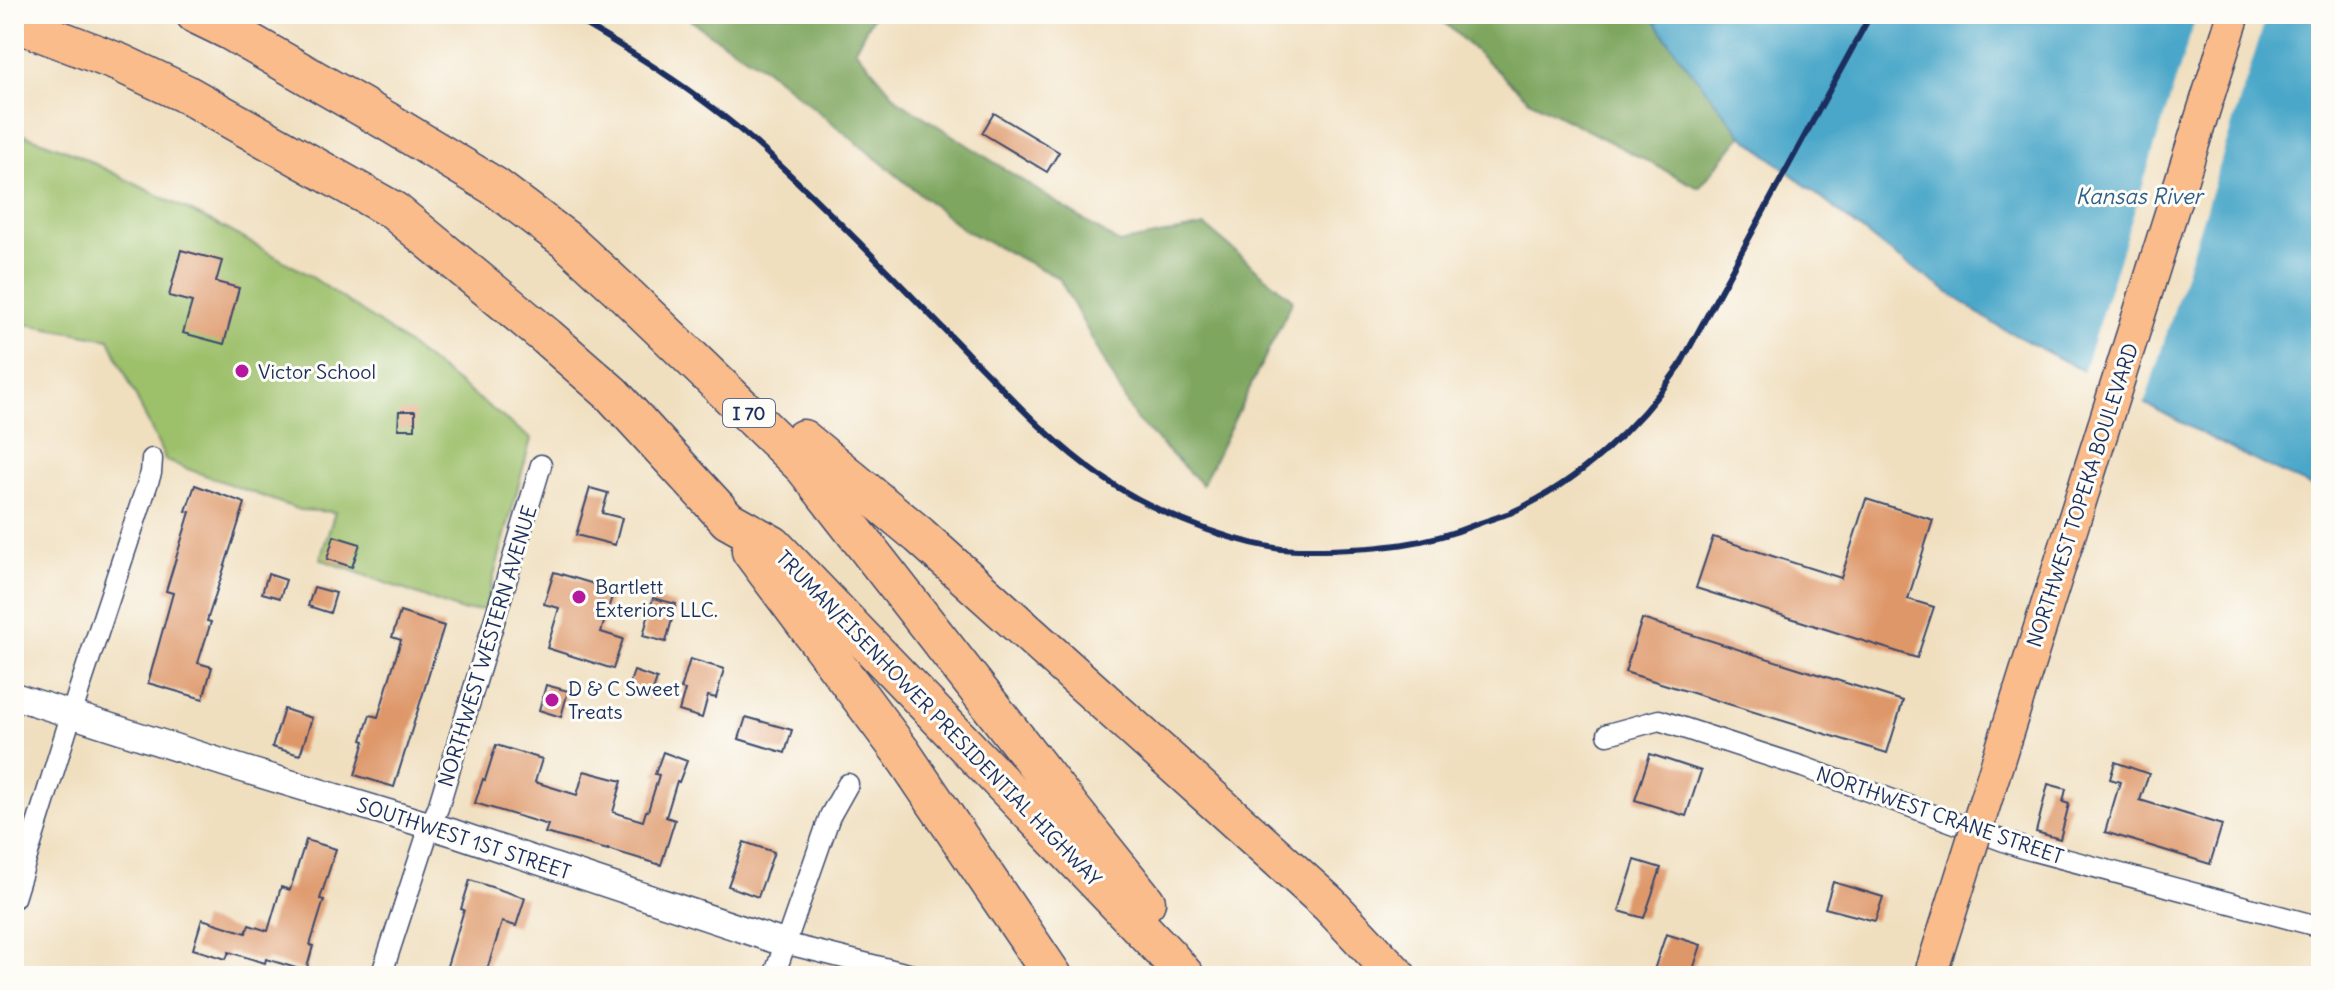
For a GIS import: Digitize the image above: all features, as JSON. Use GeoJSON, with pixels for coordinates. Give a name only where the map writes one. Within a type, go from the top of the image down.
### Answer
{"type":"FeatureCollection","features":[{"type":"Feature","properties":{"kind":"highway","name":"TRUMAN/EISENHOWER PRESIDENTIAL HIGHWAY"},"geometry":{"type":"LineString","coordinates":[[195,14],[390,123],[494,186],[566,240],[627,296],[804,467],[1048,780],[1179,960]]}},
{"type":"Feature","properties":{"kind":"highway","name":"TRUMAN/EISENHOWER PRESIDENTIAL HIGHWAY"},"geometry":{"type":"LineString","coordinates":[[14,22],[120,63],[186,94],[394,211],[612,394],[728,520],[773,545],[1179,960],[1210,976]]}},
{"type":"Feature","properties":{"kind":"highway"},"geometry":{"type":"LineString","coordinates":[[627,296],[919,535],[1329,904],[1397,976]]}},
{"type":"Feature","properties":{"kind":"highway"},"geometry":{"type":"LineString","coordinates":[[728,520],[902,753],[1053,976]]}},
{"type":"Feature","properties":{"kind":"main road","name":"NORTHWEST TOPEKA BOULEVARD"},"geometry":{"type":"LineString","coordinates":[[1930,976],[2234,14]]}},
{"type":"Feature","properties":{"kind":"street"},"geometry":{"type":"LineString","coordinates":[[14,898],[151,473],[152,459]]}},
{"type":"Feature","properties":{"kind":"street","name":"NORTHWEST WESTERN AVENUE"},"geometry":{"type":"LineString","coordinates":[[381,976],[438,808],[541,465]]}},
{"type":"Feature","properties":{"kind":"street","name":"SOUTHWEST 1ST STREET"},"geometry":{"type":"LineString","coordinates":[[14,696],[430,826],[784,943],[916,976]]}},
{"type":"Feature","properties":{"kind":"street","name":"NORTHWEST CRANE STREET"},"geometry":{"type":"LineString","coordinates":[[1608,734],[1659,720],[1803,767],[2023,848],[2321,927]]}},
{"type":"Feature","properties":{"kind":"street"},"geometry":{"type":"LineString","coordinates":[[774,976],[830,816],[848,784]]}},
{"type":"Feature","properties":{"kind":"green space"},"geometry":{"type":"Polygon","coordinates":[[[683,14],[874,14],[855,49],[898,100],[1119,243],[1205,226],[1293,300],[1202,485],[1135,418],[1059,278],[964,230],[766,69],[683,14]]]}},
{"type":"Feature","properties":{"kind":"green space"},"geometry":{"type":"Polygon","coordinates":[[[1435,14],[1650,14],[1742,135],[1699,188],[1529,100],[1435,14]]]}},
{"type":"Feature","properties":{"kind":"green space"},"geometry":{"type":"Polygon","coordinates":[[[14,131],[69,151],[230,231],[309,275],[389,330],[531,439],[485,609],[462,611],[320,559],[335,512],[300,510],[166,461],[109,339],[14,322],[14,131]]]}},
{"type":"Feature","properties":{"kind":"water","name":"Kansas River"},"geometry":{"type":"Polygon","coordinates":[[[1650,14],[2321,14],[2321,491],[2243,455],[1994,324],[1879,244],[1742,135],[1650,14]]]}},
{"type":"Feature","properties":{"kind":"pier"},"geometry":{"type":"Polygon","coordinates":[[[2197,14],[2267,14],[2143,408],[2082,376],[2197,14]]]}},
{"type":"Feature","properties":{"kind":"building"},"geometry":{"type":"Polygon","coordinates":[[[994,113],[1059,152],[1047,172],[982,133],[994,113]]]}},
{"type":"Feature","properties":{"kind":"building"},"geometry":{"type":"Polygon","coordinates":[[[181,250],[222,261],[216,282],[239,288],[224,344],[183,333],[192,302],[169,296],[181,250]]]}},
{"type":"Feature","properties":{"kind":"building"},"geometry":{"type":"Polygon","coordinates":[[[399,411],[415,411],[415,429],[398,429],[399,411]]]}},
{"type":"Feature","properties":{"kind":"building"},"geometry":{"type":"Polygon","coordinates":[[[195,485],[245,503],[207,621],[211,622],[198,663],[212,667],[203,699],[148,683],[173,593],[166,591],[195,485]]]}},
{"type":"Feature","properties":{"kind":"building"},"geometry":{"type":"Polygon","coordinates":[[[590,488],[608,493],[602,513],[622,518],[615,545],[576,535],[590,488]]]}},
{"type":"Feature","properties":{"kind":"building"},"geometry":{"type":"Polygon","coordinates":[[[1866,499],[1933,520],[1908,599],[1934,607],[1917,658],[1696,588],[1713,537],[1841,578],[1866,499]]]}},
{"type":"Feature","properties":{"kind":"building"},"geometry":{"type":"Polygon","coordinates":[[[334,536],[360,544],[352,567],[327,559],[334,536]]]}},
{"type":"Feature","properties":{"kind":"building"},"geometry":{"type":"Polygon","coordinates":[[[554,572],[614,590],[601,632],[623,639],[613,669],[547,648],[559,608],[544,604],[554,572]]]}},
{"type":"Feature","properties":{"kind":"building"},"geometry":{"type":"Polygon","coordinates":[[[268,574],[286,580],[280,598],[262,593],[268,574]]]}},
{"type":"Feature","properties":{"kind":"building"},"geometry":{"type":"Polygon","coordinates":[[[314,587],[336,593],[330,613],[308,606],[314,587]]]}},
{"type":"Feature","properties":{"kind":"building"},"geometry":{"type":"Polygon","coordinates":[[[653,598],[676,604],[666,642],[643,636],[653,598]]]}},
{"type":"Feature","properties":{"kind":"building"},"geometry":{"type":"Polygon","coordinates":[[[400,612],[444,626],[394,787],[355,775],[370,715],[378,717],[401,640],[392,637],[400,612]]]}},
{"type":"Feature","properties":{"kind":"building"},"geometry":{"type":"Polygon","coordinates":[[[1642,619],[1903,701],[1887,753],[1625,672],[1642,619]]]}},
{"type":"Feature","properties":{"kind":"building"},"geometry":{"type":"Polygon","coordinates":[[[690,659],[724,669],[716,698],[708,696],[702,718],[679,711],[685,690],[681,689],[690,659]]]}},
{"type":"Feature","properties":{"kind":"building"},"geometry":{"type":"Polygon","coordinates":[[[634,671],[657,679],[650,699],[627,691],[634,671]]]}},
{"type":"Feature","properties":{"kind":"building","name":"D & C Sweet Treats"},"geometry":{"type":"Polygon","coordinates":[[[546,685],[568,691],[561,717],[539,710],[546,685]]]}},
{"type":"Feature","properties":{"kind":"building"},"geometry":{"type":"Polygon","coordinates":[[[284,709],[312,718],[300,755],[272,747],[284,709]]]}},
{"type":"Feature","properties":{"kind":"building"},"geometry":{"type":"Polygon","coordinates":[[[746,717],[792,730],[785,753],[739,739],[746,717]]]}},
{"type":"Feature","properties":{"kind":"building"},"geometry":{"type":"Polygon","coordinates":[[[496,745],[542,759],[535,782],[577,795],[584,771],[622,781],[613,812],[643,821],[659,775],[655,774],[663,752],[687,761],[666,817],[675,820],[661,865],[545,833],[548,825],[475,803],[496,745]]]}},
{"type":"Feature","properties":{"kind":"building"},"geometry":{"type":"Polygon","coordinates":[[[1650,754],[1701,771],[1686,816],[1635,800],[1650,754]]]}},
{"type":"Feature","properties":{"kind":"building"},"geometry":{"type":"Polygon","coordinates":[[[2115,762],[2149,774],[2140,800],[2222,825],[2210,864],[2105,832],[2120,782],[2110,779],[2115,762]]]}},
{"type":"Feature","properties":{"kind":"building"},"geometry":{"type":"Polygon","coordinates":[[[2048,784],[2066,789],[2063,802],[2069,804],[2060,839],[2036,832],[2048,784]]]}},
{"type":"Feature","properties":{"kind":"building"},"geometry":{"type":"Polygon","coordinates":[[[306,840],[336,849],[320,899],[324,900],[310,945],[313,946],[306,971],[266,959],[265,963],[229,952],[226,959],[193,949],[202,919],[246,933],[249,925],[268,931],[281,887],[290,890],[306,840]]]}},
{"type":"Feature","properties":{"kind":"building"},"geometry":{"type":"Polygon","coordinates":[[[744,842],[774,852],[758,897],[728,886],[744,842]]]}},
{"type":"Feature","properties":{"kind":"building"},"geometry":{"type":"Polygon","coordinates":[[[1635,860],[1661,868],[1644,918],[1619,911],[1635,860]]]}},
{"type":"Feature","properties":{"kind":"building"},"geometry":{"type":"Polygon","coordinates":[[[470,880],[525,898],[516,926],[502,922],[485,976],[444,976],[464,910],[461,909],[470,880]]]}},
{"type":"Feature","properties":{"kind":"building"},"geometry":{"type":"Polygon","coordinates":[[[1833,882],[1883,897],[1875,921],[1825,908],[1833,882]]]}},
{"type":"Feature","properties":{"kind":"building"},"geometry":{"type":"Polygon","coordinates":[[[1666,934],[1701,945],[1691,976],[1652,976],[1666,934]]]}},
{"type":"Feature","properties":{"kind":"railway"},"geometry":{"type":"LineString","coordinates":[[567,14],[672,79],[746,135],[845,228],[1031,418],[1099,475],[1160,510],[1206,529],[1281,549],[1305,550],[1402,544],[1458,531],[1535,501],[1604,452],[1644,411],[1679,367],[1871,14]]}},
{"type":"Feature","properties":{"kind":"place","name":"Victor School"},"geometry":{"type":"Point","coordinates":[242,371]}},
{"type":"Feature","properties":{"kind":"place","name":"Bartlett Exteriors LLC."},"geometry":{"type":"Point","coordinates":[579,597]}},
{"type":"Feature","properties":{"kind":"place","name":"D & C Sweet Treats"},"geometry":{"type":"Point","coordinates":[552,700]}}]}
